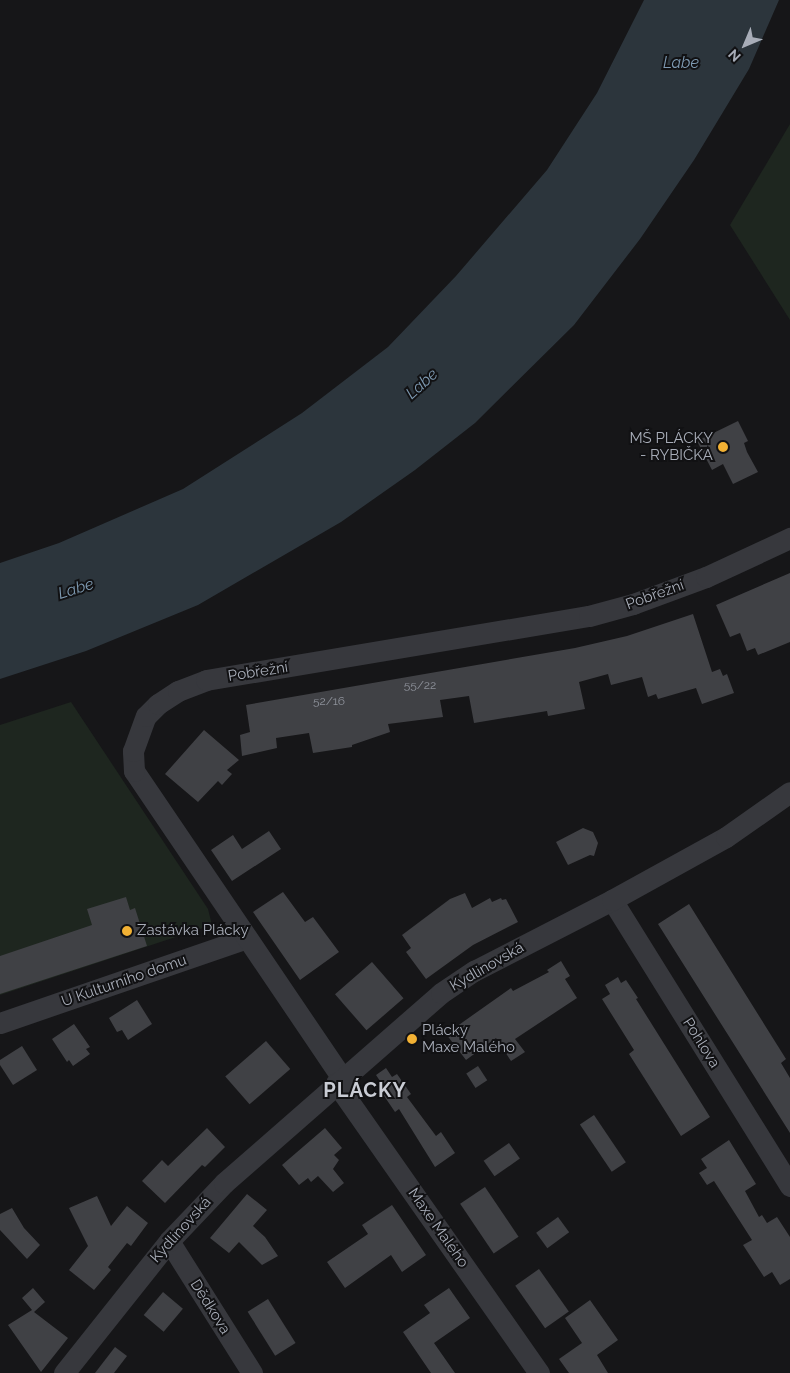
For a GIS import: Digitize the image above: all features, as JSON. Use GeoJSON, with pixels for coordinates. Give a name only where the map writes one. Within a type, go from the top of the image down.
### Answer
{"type":"FeatureCollection","features":[{"type":"Feature","properties":{"kind":"street","name":"Pobřežní"},"geometry":{"type":"LineString","coordinates":[[339,1081],[247,938],[134,771],[133,751],[138,733],[146,716],[158,704],[178,691],[206,680],[589,616],[670,591],[722,570],[790,538]]}},
{"type":"Feature","properties":{"kind":"street","name":"Kydlinovská"},"geometry":{"type":"LineString","coordinates":[[64,1373],[169,1241],[224,1183],[441,993],[474,971],[612,900],[726,836],[790,792]]}},
{"type":"Feature","properties":{"kind":"street","name":"Pohlova"},"geometry":{"type":"LineString","coordinates":[[612,900],[790,1186]]}},
{"type":"Feature","properties":{"kind":"street","name":"U Kulturního domu"},"geometry":{"type":"LineString","coordinates":[[0,1023],[247,938]]}},
{"type":"Feature","properties":{"kind":"street","name":"Maxe Malého"},"geometry":{"type":"LineString","coordinates":[[339,1081],[539,1373]]}},
{"type":"Feature","properties":{"kind":"street","name":"Dědkova"},"geometry":{"type":"LineString","coordinates":[[169,1241],[252,1373]]}},
{"type":"Feature","properties":{"kind":"shaded area"},"geometry":{"type":"Polygon","coordinates":[[[790,124],[790,320],[730,225],[790,124]]]}},
{"type":"Feature","properties":{"kind":"shaded area"},"geometry":{"type":"Polygon","coordinates":[[[71,702],[208,909],[212,925],[0,995],[0,725],[71,702]]]}},
{"type":"Feature","properties":{"kind":"water","name":"Labe"},"geometry":{"type":"Polygon","coordinates":[[[644,0],[779,0],[749,69],[694,160],[640,239],[574,325],[475,423],[415,470],[341,522],[198,605],[86,651],[0,679],[0,563],[59,543],[183,489],[302,413],[388,347],[456,276],[547,170],[597,93],[644,0]]]}},
{"type":"Feature","properties":{"kind":"building","name":"MŠ PLÁCKY - RYBIČKA"},"geometry":{"type":"Polygon","coordinates":[[[738,421],[748,441],[744,443],[747,452],[758,472],[733,484],[723,464],[712,470],[697,441],[738,421]]]}},
{"type":"Feature","properties":{"kind":"building"},"geometry":{"type":"Polygon","coordinates":[[[790,573],[790,642],[758,655],[755,648],[747,651],[740,633],[730,637],[716,605],[790,573]]]}},
{"type":"Feature","properties":{"kind":"building"},"geometry":{"type":"Polygon","coordinates":[[[693,614],[712,672],[720,669],[723,676],[727,674],[734,693],[702,704],[696,688],[658,699],[656,694],[648,697],[642,677],[611,685],[608,674],[579,682],[585,709],[548,716],[547,711],[474,723],[469,696],[440,700],[443,717],[388,724],[390,732],[352,745],[352,747],[313,753],[309,733],[276,738],[277,748],[242,756],[240,735],[250,732],[246,705],[575,648],[627,636],[693,614]]]}},
{"type":"Feature","properties":{"kind":"building"},"geometry":{"type":"Polygon","coordinates":[[[204,730],[239,760],[227,770],[232,774],[222,785],[218,781],[198,802],[165,774],[204,730]]]}},
{"type":"Feature","properties":{"kind":"building"},"geometry":{"type":"Polygon","coordinates":[[[583,828],[593,832],[598,843],[594,856],[590,855],[568,865],[556,842],[583,828]]]}},
{"type":"Feature","properties":{"kind":"building"},"geometry":{"type":"Polygon","coordinates":[[[269,831],[281,849],[232,881],[211,850],[233,835],[242,849],[269,831]]]}},
{"type":"Feature","properties":{"kind":"building"},"geometry":{"type":"Polygon","coordinates":[[[283,892],[305,922],[313,917],[339,952],[300,980],[253,912],[283,892]]]}},
{"type":"Feature","properties":{"kind":"building"},"geometry":{"type":"Polygon","coordinates":[[[465,893],[472,908],[490,898],[492,902],[501,898],[502,900],[506,899],[518,922],[473,945],[426,979],[406,952],[411,948],[402,935],[450,899],[465,893]]]}},
{"type":"Feature","properties":{"kind":"building"},"geometry":{"type":"Polygon","coordinates":[[[126,897],[130,910],[135,908],[147,946],[0,994],[0,956],[92,925],[87,909],[126,897]]]}},
{"type":"Feature","properties":{"kind":"building"},"geometry":{"type":"Polygon","coordinates":[[[689,904],[786,1059],[781,1063],[790,1078],[790,1133],[658,924],[689,904]]]}},
{"type":"Feature","properties":{"kind":"building"},"geometry":{"type":"Polygon","coordinates":[[[561,961],[570,976],[565,979],[577,998],[515,1039],[525,1052],[511,1061],[496,1038],[466,1060],[446,1034],[511,988],[513,991],[549,972],[547,970],[561,961]]]}},
{"type":"Feature","properties":{"kind":"building"},"geometry":{"type":"Polygon","coordinates":[[[372,962],[403,998],[367,1030],[335,994],[372,962]]]}},
{"type":"Feature","properties":{"kind":"building"},"geometry":{"type":"Polygon","coordinates":[[[618,977],[621,983],[626,980],[638,998],[636,999],[710,1117],[681,1136],[629,1054],[634,1050],[602,999],[610,994],[605,985],[618,977]]]}},
{"type":"Feature","properties":{"kind":"building"},"geometry":{"type":"Polygon","coordinates":[[[137,1000],[152,1024],[128,1040],[122,1030],[117,1032],[109,1018],[137,1000]]]}},
{"type":"Feature","properties":{"kind":"building"},"geometry":{"type":"Polygon","coordinates":[[[74,1024],[90,1047],[86,1049],[90,1054],[73,1066],[69,1060],[67,1062],[52,1039],[74,1024]]]}},
{"type":"Feature","properties":{"kind":"building"},"geometry":{"type":"Polygon","coordinates":[[[266,1041],[290,1069],[250,1104],[225,1076],[266,1041]]]}},
{"type":"Feature","properties":{"kind":"building"},"geometry":{"type":"Polygon","coordinates":[[[22,1046],[37,1070],[13,1085],[0,1065],[0,1060],[22,1046]]]}},
{"type":"Feature","properties":{"kind":"building"},"geometry":{"type":"Polygon","coordinates":[[[478,1066],[487,1080],[476,1088],[466,1074],[478,1066]]]}},
{"type":"Feature","properties":{"kind":"building"},"geometry":{"type":"Polygon","coordinates":[[[386,1068],[392,1077],[397,1074],[411,1094],[407,1097],[436,1136],[441,1132],[455,1153],[435,1167],[399,1109],[395,1112],[378,1087],[382,1084],[376,1075],[386,1068]]]}},
{"type":"Feature","properties":{"kind":"building"},"geometry":{"type":"Polygon","coordinates":[[[594,1115],[626,1162],[612,1172],[580,1125],[594,1115]]]}},
{"type":"Feature","properties":{"kind":"building"},"geometry":{"type":"Polygon","coordinates":[[[207,1128],[225,1147],[205,1167],[202,1165],[165,1203],[142,1181],[162,1160],[168,1166],[207,1128]]]}},
{"type":"Feature","properties":{"kind":"building"},"geometry":{"type":"Polygon","coordinates":[[[325,1128],[342,1148],[334,1155],[339,1160],[333,1169],[344,1183],[333,1192],[318,1176],[311,1182],[308,1178],[299,1185],[282,1165],[325,1128]]]}},
{"type":"Feature","properties":{"kind":"building"},"geometry":{"type":"Polygon","coordinates":[[[729,1140],[756,1184],[745,1191],[759,1217],[762,1215],[767,1223],[777,1217],[790,1237],[790,1279],[780,1285],[772,1272],[764,1277],[743,1245],[752,1240],[714,1181],[707,1185],[699,1173],[707,1168],[701,1159],[729,1140]]]}},
{"type":"Feature","properties":{"kind":"building"},"geometry":{"type":"Polygon","coordinates":[[[509,1143],[520,1159],[495,1176],[484,1161],[509,1143]]]}},
{"type":"Feature","properties":{"kind":"building"},"geometry":{"type":"Polygon","coordinates":[[[485,1187],[519,1237],[494,1254],[460,1204],[485,1187]]]}},
{"type":"Feature","properties":{"kind":"building"},"geometry":{"type":"Polygon","coordinates":[[[247,1194],[267,1210],[253,1226],[265,1237],[278,1256],[262,1265],[239,1242],[229,1253],[210,1238],[247,1194]]]}},
{"type":"Feature","properties":{"kind":"building"},"geometry":{"type":"Polygon","coordinates":[[[97,1196],[111,1226],[127,1206],[148,1223],[131,1246],[127,1243],[108,1267],[111,1270],[94,1290],[69,1270],[88,1246],[69,1208],[97,1196]]]}},
{"type":"Feature","properties":{"kind":"building"},"geometry":{"type":"Polygon","coordinates":[[[392,1205],[426,1255],[402,1272],[391,1255],[345,1288],[327,1262],[368,1234],[362,1225],[392,1205]]]}},
{"type":"Feature","properties":{"kind":"building"},"geometry":{"type":"Polygon","coordinates":[[[12,1208],[24,1228],[40,1245],[27,1259],[0,1230],[0,1214],[12,1208]]]}},
{"type":"Feature","properties":{"kind":"building"},"geometry":{"type":"Polygon","coordinates":[[[558,1217],[569,1232],[547,1248],[536,1233],[558,1217]]]}},
{"type":"Feature","properties":{"kind":"building"},"geometry":{"type":"Polygon","coordinates":[[[539,1269],[569,1312],[545,1328],[515,1286],[539,1269]]]}},
{"type":"Feature","properties":{"kind":"building"},"geometry":{"type":"Polygon","coordinates":[[[33,1288],[45,1302],[34,1312],[68,1338],[41,1372],[8,1325],[32,1310],[22,1298],[33,1288]]]}},
{"type":"Feature","properties":{"kind":"building"},"geometry":{"type":"Polygon","coordinates":[[[449,1288],[470,1318],[434,1343],[455,1373],[431,1373],[403,1332],[430,1313],[424,1305],[449,1288]]]}},
{"type":"Feature","properties":{"kind":"building"},"geometry":{"type":"Polygon","coordinates":[[[163,1292],[183,1309],[164,1332],[144,1315],[163,1292]]]}},
{"type":"Feature","properties":{"kind":"building"},"geometry":{"type":"Polygon","coordinates":[[[268,1299],[296,1343],[275,1356],[248,1312],[268,1299]]]}},
{"type":"Feature","properties":{"kind":"building"},"geometry":{"type":"Polygon","coordinates":[[[590,1300],[618,1340],[597,1355],[608,1373],[569,1373],[559,1359],[582,1343],[565,1318],[590,1300]]]}},
{"type":"Feature","properties":{"kind":"building"},"geometry":{"type":"Polygon","coordinates":[[[115,1347],[127,1356],[114,1373],[95,1373],[115,1347]]]}},
{"type":"Feature","properties":{"kind":"place","name":"MŠ PLÁCKY - RYBIČKA"},"geometry":{"type":"Point","coordinates":[723,447]}},
{"type":"Feature","properties":{"kind":"place","name":"Zastávka Plácky"},"geometry":{"type":"Point","coordinates":[127,931]}},
{"type":"Feature","properties":{"kind":"place","name":"Plácky Maxe Malého"},"geometry":{"type":"Point","coordinates":[412,1039]}},
{"type":"Feature","properties":{"kind":"district","name":"PLÁCKY"},"geometry":{"type":"Point","coordinates":[365,1090]}}]}
